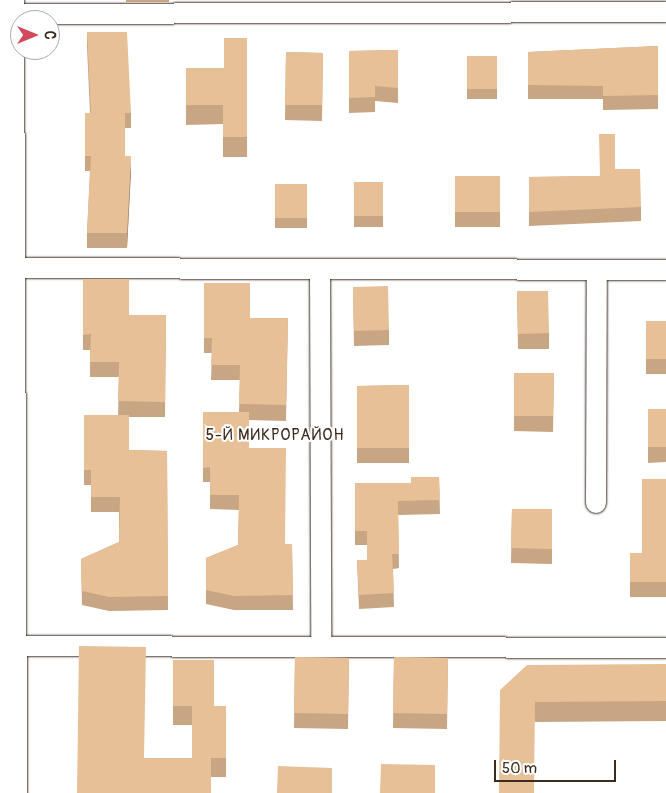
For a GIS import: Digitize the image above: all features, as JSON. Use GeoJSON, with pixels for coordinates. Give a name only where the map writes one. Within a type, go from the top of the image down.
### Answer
{"type":"FeatureCollection","features":[{"type":"Feature","properties":{"kind":"street"},"geometry":{"type":"LineString","coordinates":[[13,793],[7,646],[11,268],[5,198],[10,7],[666,12]]}},
{"type":"Feature","properties":{"kind":"street"},"geometry":{"type":"LineString","coordinates":[[11,268],[666,270]]}},
{"type":"Feature","properties":{"kind":"street"},"geometry":{"type":"LineString","coordinates":[[320,269],[321,647]]}},
{"type":"Feature","properties":{"kind":"street"},"geometry":{"type":"LineString","coordinates":[[596,270],[596,503]]}},
{"type":"Feature","properties":{"kind":"street"},"geometry":{"type":"LineString","coordinates":[[7,646],[666,648]]}},
{"type":"Feature","properties":{"kind":"building"},"geometry":{"type":"Polygon","coordinates":[[[87,32],[127,32],[131,113],[125,113],[125,156],[131,156],[127,233],[87,233],[91,156],[85,156],[85,113],[91,113],[87,32]]]}},
{"type":"Feature","properties":{"kind":"building"},"geometry":{"type":"Polygon","coordinates":[[[224,38],[247,38],[247,137],[223,137],[223,105],[186,105],[186,68],[224,68],[224,38]]]}},
{"type":"Feature","properties":{"kind":"building"},"geometry":{"type":"Polygon","coordinates":[[[658,46],[658,95],[603,96],[603,86],[528,85],[528,52],[658,46]]]}},
{"type":"Feature","properties":{"kind":"building"},"geometry":{"type":"Polygon","coordinates":[[[398,50],[398,88],[375,86],[375,97],[349,98],[349,51],[398,50]]]}},
{"type":"Feature","properties":{"kind":"building"},"geometry":{"type":"Polygon","coordinates":[[[286,52],[323,53],[322,105],[285,105],[286,52]]]}},
{"type":"Feature","properties":{"kind":"building"},"geometry":{"type":"Polygon","coordinates":[[[467,56],[497,56],[497,89],[467,89],[467,56]]]}},
{"type":"Feature","properties":{"kind":"building"},"geometry":{"type":"Polygon","coordinates":[[[599,134],[615,134],[615,169],[640,169],[641,207],[529,212],[529,177],[600,176],[599,134]]]}},
{"type":"Feature","properties":{"kind":"building"},"geometry":{"type":"Polygon","coordinates":[[[455,176],[500,176],[500,212],[455,212],[455,176]]]}},
{"type":"Feature","properties":{"kind":"building"},"geometry":{"type":"Polygon","coordinates":[[[354,182],[383,182],[383,216],[354,216],[354,182]]]}},
{"type":"Feature","properties":{"kind":"building"},"geometry":{"type":"Polygon","coordinates":[[[275,184],[307,184],[307,218],[275,218],[275,184]]]}},
{"type":"Feature","properties":{"kind":"building"},"geometry":{"type":"Polygon","coordinates":[[[83,279],[129,279],[129,315],[166,315],[165,402],[118,401],[119,362],[90,362],[91,334],[83,335],[83,279]]]}},
{"type":"Feature","properties":{"kind":"building"},"geometry":{"type":"Polygon","coordinates":[[[204,283],[250,283],[250,318],[288,318],[286,405],[239,404],[240,365],[211,365],[212,338],[204,338],[204,283]]]}},
{"type":"Feature","properties":{"kind":"building"},"geometry":{"type":"Polygon","coordinates":[[[388,286],[389,330],[354,331],[353,287],[388,286]]]}},
{"type":"Feature","properties":{"kind":"building"},"geometry":{"type":"Polygon","coordinates":[[[517,291],[548,291],[549,333],[518,334],[517,291]]]}},
{"type":"Feature","properties":{"kind":"building"},"geometry":{"type":"Polygon","coordinates":[[[646,321],[666,321],[666,359],[646,359],[646,321]]]}},
{"type":"Feature","properties":{"kind":"building"},"geometry":{"type":"Polygon","coordinates":[[[514,373],[554,373],[553,416],[514,416],[514,373]]]}},
{"type":"Feature","properties":{"kind":"building"},"geometry":{"type":"Polygon","coordinates":[[[409,385],[409,448],[357,448],[357,386],[409,385]]]}},
{"type":"Feature","properties":{"kind":"building"},"geometry":{"type":"Polygon","coordinates":[[[648,409],[666,409],[666,447],[648,447],[648,409]]]}},
{"type":"Feature","properties":{"kind":"building"},"geometry":{"type":"Polygon","coordinates":[[[203,412],[249,412],[249,448],[286,448],[285,544],[292,544],[293,595],[234,596],[206,590],[206,558],[238,545],[239,495],[210,495],[210,467],[203,468],[203,412]]]}},
{"type":"Feature","properties":{"kind":"building"},"geometry":{"type":"Polygon","coordinates":[[[84,415],[129,415],[129,450],[167,451],[168,596],[109,597],[82,591],[81,559],[119,542],[120,497],[91,497],[91,470],[84,470],[84,415]]]}},
{"type":"Feature","properties":{"kind":"building"},"geometry":{"type":"Polygon","coordinates":[[[411,477],[439,477],[440,500],[398,501],[399,554],[392,554],[394,593],[359,595],[357,560],[367,560],[367,531],[355,531],[355,483],[411,483],[411,477]]]}},
{"type":"Feature","properties":{"kind":"building"},"geometry":{"type":"Polygon","coordinates":[[[642,479],[666,479],[666,582],[630,582],[630,553],[642,553],[642,479]]]}},
{"type":"Feature","properties":{"kind":"building"},"geometry":{"type":"Polygon","coordinates":[[[512,509],[552,509],[552,549],[511,548],[512,509]]]}},
{"type":"Feature","properties":{"kind":"building"},"geometry":{"type":"Polygon","coordinates":[[[79,646],[146,647],[144,758],[192,758],[192,706],[173,706],[173,660],[214,660],[214,706],[226,706],[226,758],[211,758],[211,793],[77,793],[79,646]]]}},
{"type":"Feature","properties":{"kind":"building"},"geometry":{"type":"Polygon","coordinates":[[[295,657],[349,658],[348,714],[294,713],[295,657]]]}},
{"type":"Feature","properties":{"kind":"building"},"geometry":{"type":"Polygon","coordinates":[[[394,657],[448,658],[447,714],[393,713],[394,657]]]}},
{"type":"Feature","properties":{"kind":"building"},"geometry":{"type":"Polygon","coordinates":[[[666,664],[666,701],[535,702],[534,793],[499,793],[500,690],[527,665],[666,664]]]}},
{"type":"Feature","properties":{"kind":"building"},"geometry":{"type":"Polygon","coordinates":[[[381,764],[435,765],[435,793],[380,793],[381,764]]]}},
{"type":"Feature","properties":{"kind":"building"},"geometry":{"type":"Polygon","coordinates":[[[278,766],[332,768],[332,793],[277,793],[278,766]]]}},
{"type":"Feature","properties":{"kind":"district","name":"5-Й МИКРОРАЙОН"},"geometry":{"type":"Point","coordinates":[275,435]}}]}
